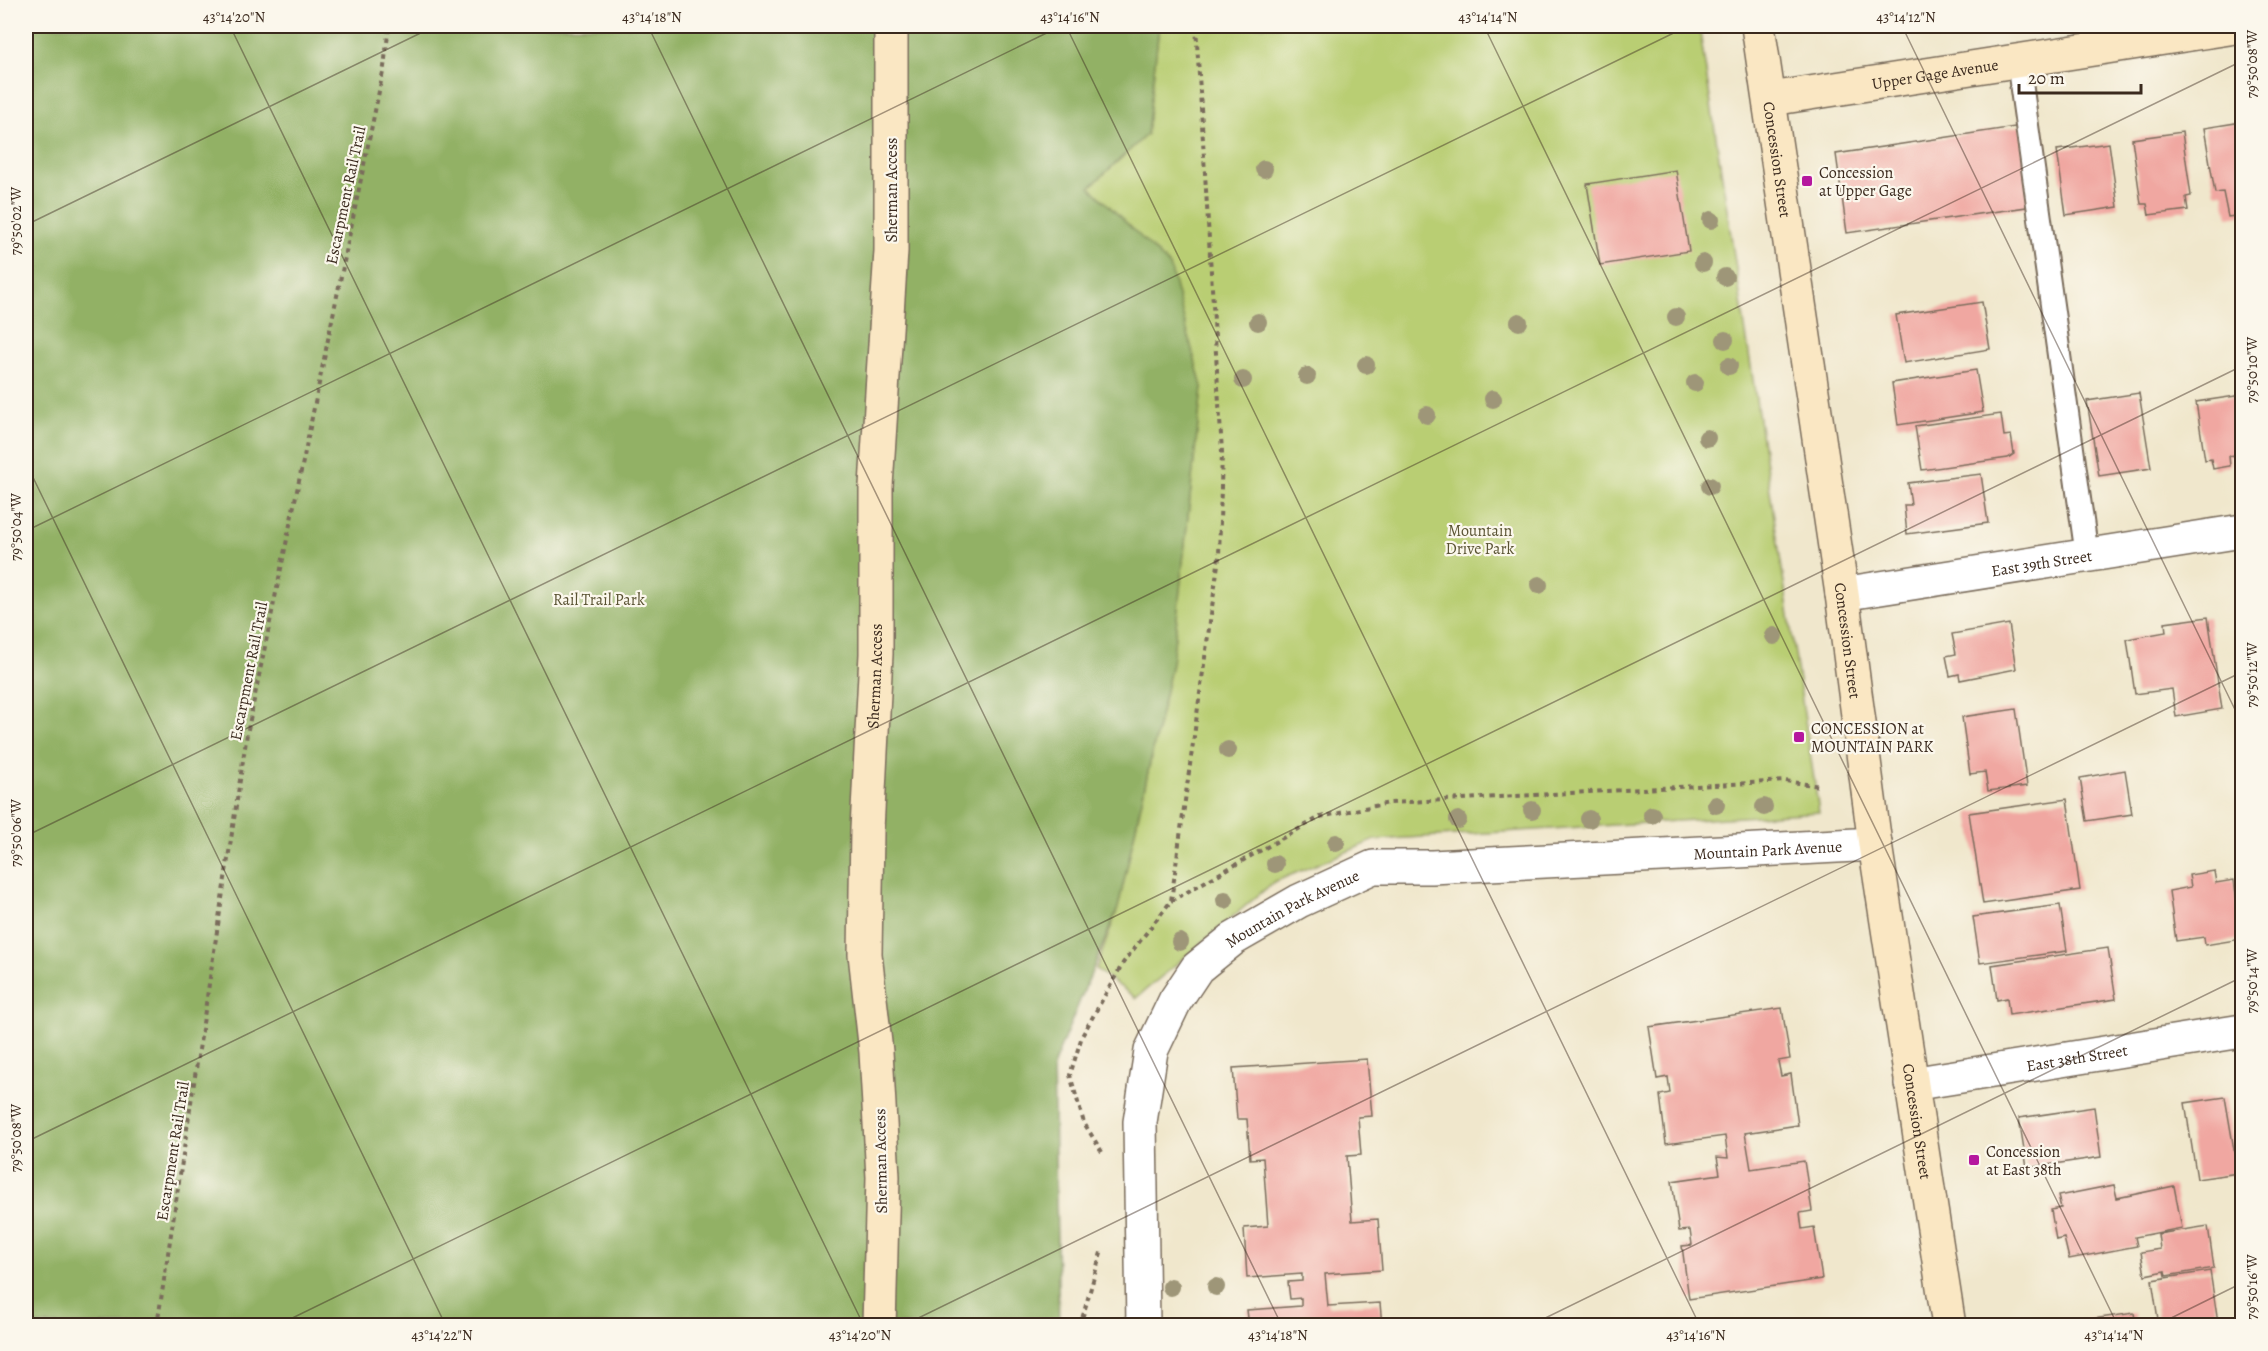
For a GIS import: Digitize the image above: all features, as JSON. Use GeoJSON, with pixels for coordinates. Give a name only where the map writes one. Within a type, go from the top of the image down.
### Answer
{"type":"FeatureCollection","features":[{"type":"Feature","properties":{"kind":"main road","name":"Sherman Access"},"geometry":{"type":"LineString","coordinates":[[879,1326],[883,1177],[876,1052],[865,954],[867,830],[876,654],[876,486],[891,251],[891,26]]}},
{"type":"Feature","properties":{"kind":"main road","name":"Concession Street"},"geometry":{"type":"LineString","coordinates":[[1758,26],[1771,99],[1842,594],[1875,844],[1949,1326]]}},
{"type":"Feature","properties":{"kind":"main road","name":"Upper Gage Avenue"},"geometry":{"type":"LineString","coordinates":[[1771,99],[2242,26]]}},
{"type":"Feature","properties":{"kind":"street","name":"East 39th Street"},"geometry":{"type":"LineString","coordinates":[[1842,594],[2242,531]]}},
{"type":"Feature","properties":{"kind":"street","name":"Mountain Park Avenue"},"geometry":{"type":"LineString","coordinates":[[1143,1326],[1140,1122],[1151,1051],[1175,1001],[1197,968],[1233,939],[1299,901],[1372,867],[1432,867],[1875,844]]}},
{"type":"Feature","properties":{"kind":"street","name":"East 38th Street"},"geometry":{"type":"LineString","coordinates":[[1911,1084],[2242,1031]]}},
{"type":"Feature","properties":{"kind":"lane"},"geometry":{"type":"LineString","coordinates":[[2018,61],[2087,556]]}},
{"type":"Feature","properties":{"kind":"path","name":"Escarpment Rail Trail"},"geometry":{"type":"LineString","coordinates":[[157,1326],[247,734],[384,68],[389,26]]}},
{"type":"Feature","properties":{"kind":"path"},"geometry":{"type":"LineString","coordinates":[[1171,901],[1219,557],[1222,452],[1196,26]]}},
{"type":"Feature","properties":{"kind":"path"},"geometry":{"type":"LineString","coordinates":[[1105,1156],[1084,1123],[1070,1075],[1082,1036],[1123,963],[1171,901],[1320,817],[1389,803],[1785,781],[1820,786]]}},
{"type":"Feature","properties":{"kind":"path"},"geometry":{"type":"LineString","coordinates":[[1080,1326],[1102,1248]]}},
{"type":"Feature","properties":{"kind":"green space","name":"Rail Trail Park"},"geometry":{"type":"Polygon","coordinates":[[[26,26],[1159,26],[1147,134],[1090,187],[1170,266],[1202,387],[1172,663],[1118,908],[1053,1066],[1059,1325],[26,1325],[26,26]]]}},
{"type":"Feature","properties":{"kind":"green space","name":"Mountain Drive Park"},"geometry":{"type":"Polygon","coordinates":[[[1159,26],[1699,26],[1819,812],[1375,840],[1274,882],[1136,998],[1096,969],[1118,908],[1172,663],[1202,387],[1090,187],[1147,134],[1159,26]]]}},
{"type":"Feature","properties":{"kind":"building"},"geometry":{"type":"Polygon","coordinates":[[[2242,122],[2242,215],[2228,217],[2223,192],[2215,193],[2204,128],[2242,122]]]}},
{"type":"Feature","properties":{"kind":"building"},"geometry":{"type":"Polygon","coordinates":[[[2021,126],[2033,206],[1847,233],[1836,154],[2021,126]]]}},
{"type":"Feature","properties":{"kind":"building"},"geometry":{"type":"Polygon","coordinates":[[[2182,132],[2191,196],[2186,197],[2188,210],[2149,215],[2147,204],[2141,204],[2132,139],[2182,132]]]}},
{"type":"Feature","properties":{"kind":"building"},"geometry":{"type":"Polygon","coordinates":[[[2109,143],[2118,207],[2066,215],[2057,150],[2109,143]]]}},
{"type":"Feature","properties":{"kind":"building"},"geometry":{"type":"Polygon","coordinates":[[[1676,170],[1689,251],[1600,265],[1587,184],[1676,170]]]}},
{"type":"Feature","properties":{"kind":"building"},"geometry":{"type":"Polygon","coordinates":[[[1982,302],[1990,349],[1904,363],[1896,315],[1982,302]]]}},
{"type":"Feature","properties":{"kind":"building"},"geometry":{"type":"Polygon","coordinates":[[[1976,370],[1983,412],[1898,425],[1892,383],[1976,370]]]}},
{"type":"Feature","properties":{"kind":"building"},"geometry":{"type":"Polygon","coordinates":[[[2139,393],[2151,468],[2099,476],[2087,401],[2139,393]]]}},
{"type":"Feature","properties":{"kind":"building"},"geometry":{"type":"Polygon","coordinates":[[[2242,395],[2242,454],[2229,456],[2230,466],[2213,469],[2211,459],[2205,460],[2196,402],[2242,395]]]}},
{"type":"Feature","properties":{"kind":"building"},"geometry":{"type":"Polygon","coordinates":[[[2001,414],[2004,436],[2011,435],[2014,454],[2008,458],[1922,470],[1915,426],[2001,414]]]}},
{"type":"Feature","properties":{"kind":"building"},"geometry":{"type":"Polygon","coordinates":[[[1981,474],[1988,523],[1907,534],[1904,505],[1911,505],[1908,483],[1981,474]]]}},
{"type":"Feature","properties":{"kind":"building"},"geometry":{"type":"Polygon","coordinates":[[[2208,617],[2222,709],[2176,717],[2172,689],[2135,694],[2127,639],[2166,632],[2165,623],[2208,617]]]}},
{"type":"Feature","properties":{"kind":"building"},"geometry":{"type":"Polygon","coordinates":[[[2009,624],[2016,669],[1960,680],[1959,674],[1950,676],[1946,656],[1956,654],[1952,634],[2009,624]]]}},
{"type":"Feature","properties":{"kind":"building"},"geometry":{"type":"Polygon","coordinates":[[[2016,709],[2027,786],[1988,791],[1985,772],[1970,774],[1962,717],[2016,709]]]}},
{"type":"Feature","properties":{"kind":"building"},"geometry":{"type":"Polygon","coordinates":[[[2125,770],[2132,814],[2087,821],[2080,778],[2125,770]]]}},
{"type":"Feature","properties":{"kind":"building"},"geometry":{"type":"Polygon","coordinates":[[[2067,799],[2080,890],[1983,904],[1969,813],[2067,799]]]}},
{"type":"Feature","properties":{"kind":"building"},"geometry":{"type":"Polygon","coordinates":[[[2214,871],[2216,883],[2234,880],[2242,939],[2205,945],[2204,937],[2176,941],[2169,891],[2191,887],[2189,875],[2214,871]]]}},
{"type":"Feature","properties":{"kind":"building"},"geometry":{"type":"Polygon","coordinates":[[[2060,905],[2067,951],[1980,963],[1973,917],[2060,905]]]}},
{"type":"Feature","properties":{"kind":"building"},"geometry":{"type":"Polygon","coordinates":[[[2108,948],[2116,999],[2009,1015],[2007,998],[1997,1000],[1992,965],[2108,948]]]}},
{"type":"Feature","properties":{"kind":"building"},"geometry":{"type":"Polygon","coordinates":[[[1782,1008],[1790,1059],[1778,1061],[1781,1076],[1791,1074],[1798,1125],[1745,1133],[1751,1169],[1804,1161],[1812,1211],[1800,1213],[1802,1229],[1814,1227],[1822,1279],[1689,1299],[1682,1246],[1692,1245],[1690,1230],[1679,1231],[1672,1181],[1720,1174],[1717,1157],[1728,1158],[1725,1136],[1666,1144],[1660,1095],[1670,1093],[1668,1077],[1657,1079],[1649,1027],[1782,1008]]]}},
{"type":"Feature","properties":{"kind":"building"},"geometry":{"type":"Polygon","coordinates":[[[1367,1059],[1372,1116],[1358,1117],[1361,1155],[1347,1156],[1352,1221],[1378,1219],[1382,1270],[1325,1274],[1328,1306],[1380,1303],[1382,1326],[1249,1326],[1247,1310],[1301,1306],[1301,1298],[1290,1299],[1288,1282],[1302,1281],[1302,1274],[1247,1278],[1244,1228],[1268,1226],[1263,1158],[1250,1159],[1247,1119],[1237,1119],[1233,1068],[1367,1059]]]}},
{"type":"Feature","properties":{"kind":"building"},"geometry":{"type":"Polygon","coordinates":[[[2225,1097],[2238,1173],[2197,1179],[2185,1103],[2225,1097]]]}},
{"type":"Feature","properties":{"kind":"building"},"geometry":{"type":"Polygon","coordinates":[[[2094,1107],[2101,1157],[2027,1168],[2019,1118],[2094,1107]]]}},
{"type":"Feature","properties":{"kind":"building"},"geometry":{"type":"Polygon","coordinates":[[[2114,1185],[2117,1198],[2174,1186],[2182,1228],[2135,1237],[2137,1246],[2069,1259],[2064,1238],[2056,1240],[2051,1210],[2061,1208],[2058,1196],[2114,1185]]]}},
{"type":"Feature","properties":{"kind":"building"},"geometry":{"type":"Polygon","coordinates":[[[2208,1226],[2214,1268],[2166,1276],[2165,1271],[2145,1275],[2141,1252],[2160,1249],[2158,1234],[2208,1226]]]}},
{"type":"Feature","properties":{"kind":"building"},"geometry":{"type":"Polygon","coordinates":[[[2210,1271],[2218,1323],[2159,1326],[2152,1280],[2210,1271]]]}},
{"type":"Feature","properties":{"kind":"building"},"geometry":{"type":"Polygon","coordinates":[[[2134,1313],[2136,1326],[2058,1326],[2058,1324],[2134,1313]]]}},
{"type":"Feature","properties":{"kind":"place","name":"Concession at Upper Gage"},"geometry":{"type":"Point","coordinates":[1807,181]}},
{"type":"Feature","properties":{"kind":"place","name":"CONCESSION at MOUNTAIN PARK"},"geometry":{"type":"Point","coordinates":[1799,737]}},
{"type":"Feature","properties":{"kind":"place","name":"Concession at East 38th"},"geometry":{"type":"Point","coordinates":[1974,1160]}}]}
